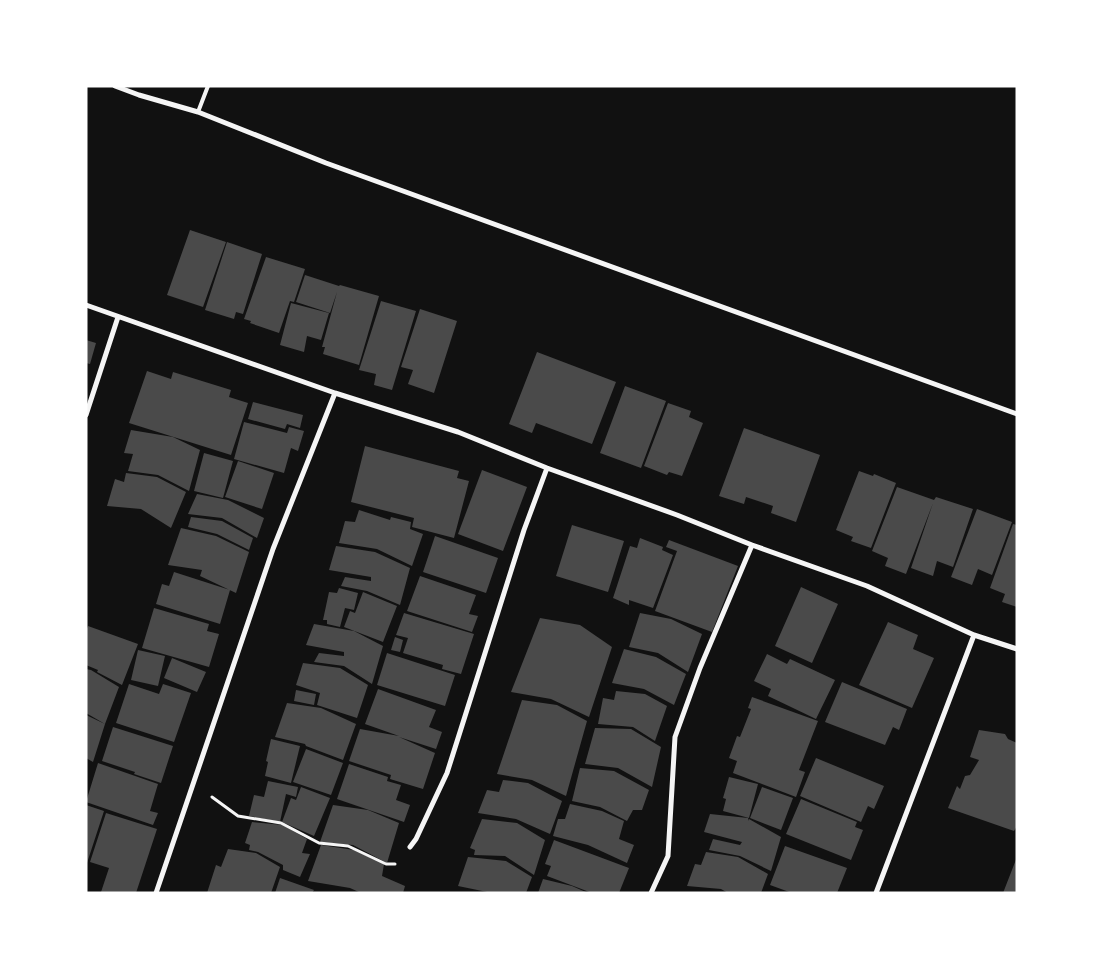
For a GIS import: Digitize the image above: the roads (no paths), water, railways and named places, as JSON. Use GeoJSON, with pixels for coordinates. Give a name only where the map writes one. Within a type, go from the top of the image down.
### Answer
{"type":"FeatureCollection","features":[{"type":"Feature","properties":{"kind":"street"},"geometry":{"type":"LineString","coordinates":[[115,86],[198,112],[326,163],[1017,414]]}},
{"type":"Feature","properties":{"kind":"street"},"geometry":{"type":"LineString","coordinates":[[86,305],[335,393],[458,432],[547,468],[867,586],[974,635],[1017,649]]}},
{"type":"Feature","properties":{"kind":"street"},"geometry":{"type":"LineString","coordinates":[[86,415],[118,317]]}},
{"type":"Feature","properties":{"kind":"street"},"geometry":{"type":"LineString","coordinates":[[156,893],[273,549],[335,393]]}},
{"type":"Feature","properties":{"kind":"street"},"geometry":{"type":"LineString","coordinates":[[410,847],[416,839],[447,773],[524,530],[547,468]]}},
{"type":"Feature","properties":{"kind":"street"},"geometry":{"type":"LineString","coordinates":[[651,893],[668,856],[675,737],[700,668],[752,545]]}},
{"type":"Feature","properties":{"kind":"street"},"geometry":{"type":"LineString","coordinates":[[876,893],[974,635]]}},
{"type":"Feature","properties":{"kind":"lane"},"geometry":{"type":"LineString","coordinates":[[198,112],[208,86]]}}]}
